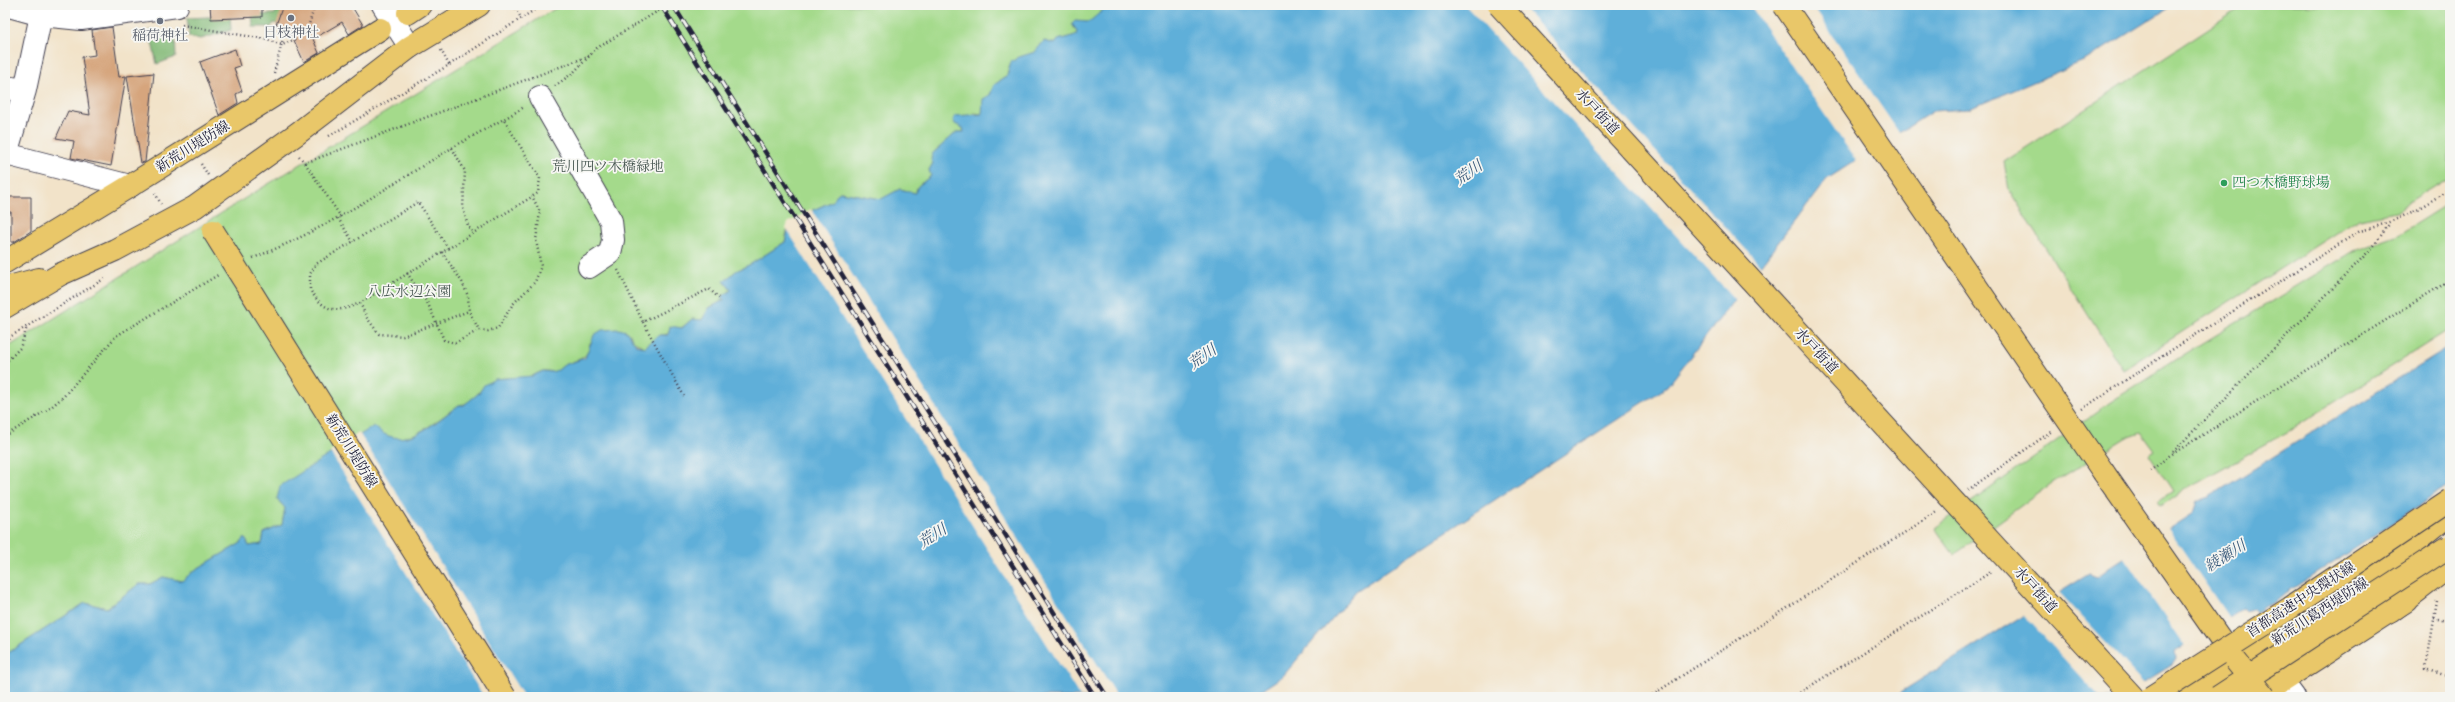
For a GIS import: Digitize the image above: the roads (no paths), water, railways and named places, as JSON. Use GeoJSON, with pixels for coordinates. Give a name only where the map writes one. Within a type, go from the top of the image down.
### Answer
{"type":"FeatureCollection","features":[{"type":"Feature","properties":{"kind":"main road"},"geometry":{"type":"LineString","coordinates":[[5,307],[61,274],[115,250],[195,206],[298,133],[410,47],[479,5]]}},
{"type":"Feature","properties":{"kind":"main road","name":"水戸街道"},"geometry":{"type":"LineString","coordinates":[[1499,5],[2133,697]]}},
{"type":"Feature","properties":{"kind":"main road"},"geometry":{"type":"LineString","coordinates":[[1784,5],[2135,518],[2235,660],[2265,697]]}},
{"type":"Feature","properties":{"kind":"main road","name":"新荒川堤防線"},"geometry":{"type":"LineString","coordinates":[[5,262],[279,94],[380,29]]}},
{"type":"Feature","properties":{"kind":"main road","name":"新荒川堤防線"},"geometry":{"type":"LineString","coordinates":[[195,206],[213,231],[504,697]]}},
{"type":"Feature","properties":{"kind":"main road"},"geometry":{"type":"LineString","coordinates":[[5,288],[61,274]]}},
{"type":"Feature","properties":{"kind":"main road","name":"首都高速中央環状線"},"geometry":{"type":"LineString","coordinates":[[2151,697],[2290,608],[2450,500]]}},
{"type":"Feature","properties":{"kind":"main road"},"geometry":{"type":"LineString","coordinates":[[2367,581],[2450,514]]}},
{"type":"Feature","properties":{"kind":"main road","name":"新荒川葛西堤防線"},"geometry":{"type":"LineString","coordinates":[[2190,697],[2450,528]]}},
{"type":"Feature","properties":{"kind":"main road"},"geometry":{"type":"LineString","coordinates":[[2218,697],[2450,546]]}},
{"type":"Feature","properties":{"kind":"main road"},"geometry":{"type":"LineString","coordinates":[[2257,697],[2288,689],[2390,612],[2447,574]]}},
{"type":"Feature","properties":{"kind":"main road"},"geometry":{"type":"LineString","coordinates":[[2235,660],[2253,697]]}},
{"type":"Feature","properties":{"kind":"street"},"geometry":{"type":"LineString","coordinates":[[5,5],[40,15],[81,12],[177,15]]}},
{"type":"Feature","properties":{"kind":"street"},"geometry":{"type":"LineString","coordinates":[[383,5],[410,47]]}},
{"type":"Feature","properties":{"kind":"street"},"geometry":{"type":"LineString","coordinates":[[40,15],[15,89],[6,154],[130,186]]}},
{"type":"Feature","properties":{"kind":"street"},"geometry":{"type":"LineString","coordinates":[[540,96],[611,221],[613,240],[610,253],[589,267]]}},
{"type":"Feature","properties":{"kind":"water","name":"荒川"},"geometry":{"type":"Polygon","coordinates":[[[1109,5],[2173,5],[2086,60],[1969,109],[1933,111],[1827,179],[1667,387],[1356,591],[1283,676],[1251,697],[5,697],[5,655],[85,603],[107,608],[139,584],[150,584],[163,577],[182,581],[195,570],[241,543],[245,538],[249,546],[262,544],[264,533],[282,525],[285,508],[277,499],[280,486],[374,426],[385,434],[396,437],[407,437],[418,433],[429,427],[459,405],[464,405],[479,393],[484,385],[495,379],[532,376],[543,371],[551,372],[558,370],[564,365],[585,358],[594,335],[602,330],[619,329],[626,331],[636,345],[645,347],[659,335],[668,335],[670,326],[682,328],[692,319],[702,320],[709,308],[724,300],[722,297],[731,290],[724,281],[736,271],[751,264],[785,242],[790,225],[811,211],[833,201],[836,195],[840,192],[881,199],[900,189],[915,193],[918,186],[931,176],[929,170],[933,163],[931,160],[932,154],[957,132],[964,132],[963,128],[955,124],[953,120],[955,116],[982,114],[983,99],[990,95],[994,85],[1007,76],[1011,62],[1019,57],[1035,52],[1044,41],[1055,44],[1058,40],[1076,35],[1077,31],[1072,24],[1075,21],[1089,22],[1109,5]]]}},
{"type":"Feature","properties":{"kind":"water","name":"綾瀬川"},"geometry":{"type":"Polygon","coordinates":[[[2450,346],[2450,485],[2257,612],[2252,608],[2245,611],[2242,608],[2175,651],[2176,659],[2172,665],[2120,697],[1893,697],[2089,574],[2097,577],[2193,513],[2197,501],[2209,497],[2450,346]]]}},
{"type":"Feature","properties":{"kind":"railway"},"geometry":{"type":"LineString","coordinates":[[661,5],[1095,697]]}},
{"type":"Feature","properties":{"kind":"railway"},"geometry":{"type":"LineString","coordinates":[[673,5],[1107,697]]}},
{"type":"Feature","properties":{"kind":"place","name":"日枝神社"},"geometry":{"type":"Point","coordinates":[291,18]}},
{"type":"Feature","properties":{"kind":"place","name":"稲荷神社"},"geometry":{"type":"Point","coordinates":[160,21]}},
{"type":"Feature","properties":{"kind":"place","name":"四つ木橋野球場"},"geometry":{"type":"Point","coordinates":[2224,183]}},
{"type":"Feature","properties":{"kind":"park label","name":"荒川四ツ木橋緑地"},"geometry":{"type":"Point","coordinates":[608,167]}},
{"type":"Feature","properties":{"kind":"park label","name":"八広水辺公園"},"geometry":{"type":"Point","coordinates":[409,292]}}]}
